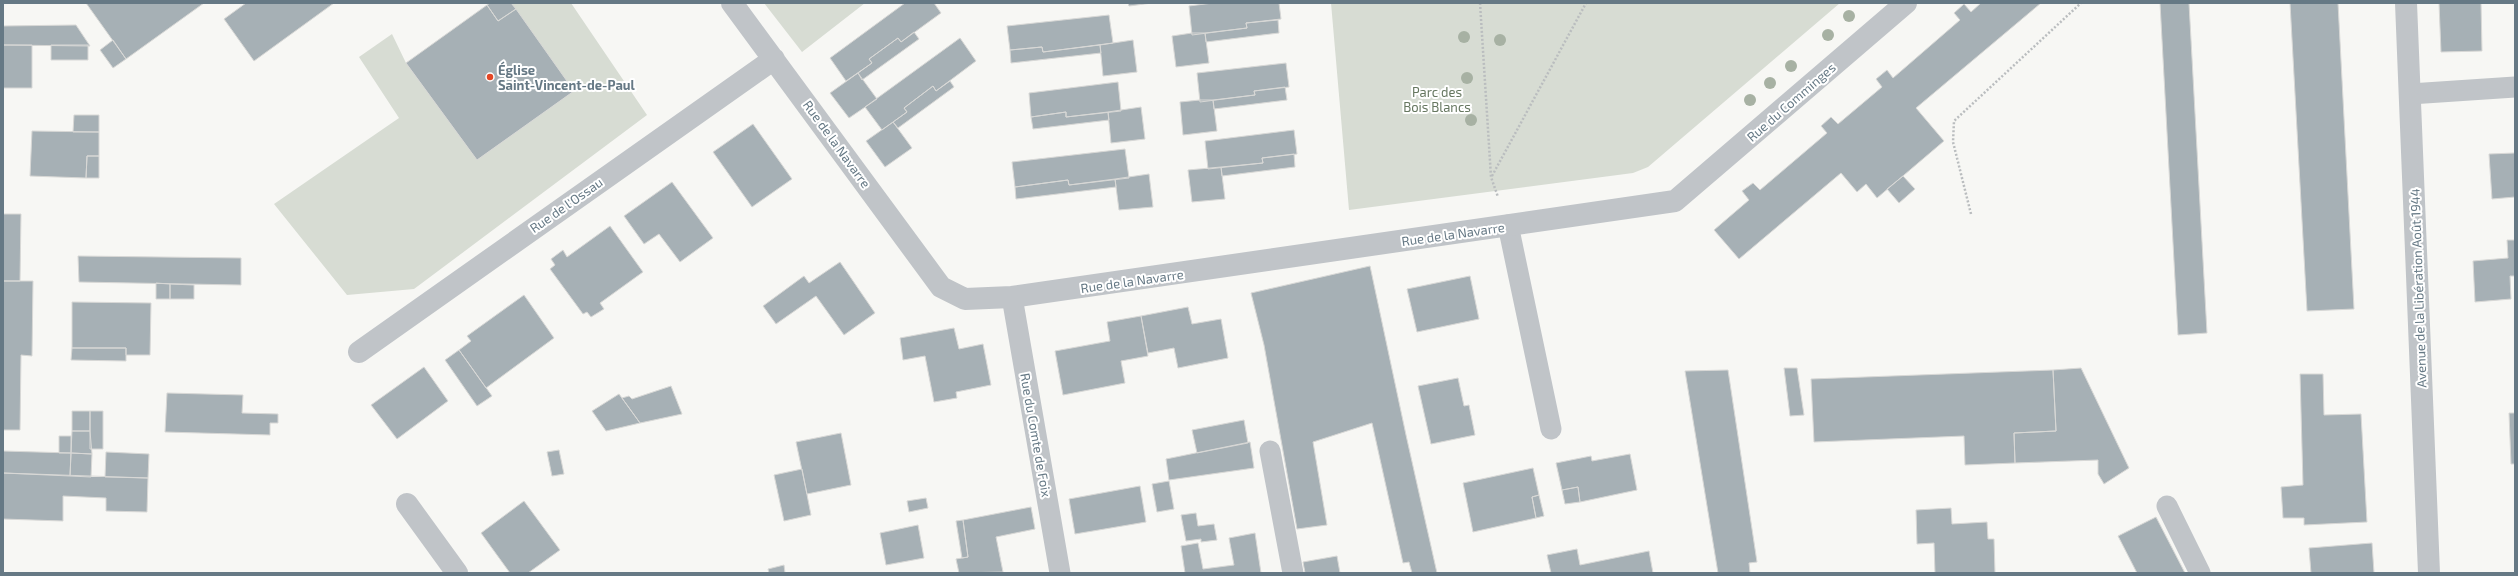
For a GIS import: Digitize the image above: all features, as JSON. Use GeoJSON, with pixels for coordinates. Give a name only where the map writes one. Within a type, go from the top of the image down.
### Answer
{"type":"FeatureCollection","features":[{"type":"Feature","properties":{"kind":"street","name":"Rue de la Navarre"},"geometry":{"type":"LineString","coordinates":[[732,3],[774,58],[941,287],[965,299],[1012,298],[1675,201]]}},
{"type":"Feature","properties":{"kind":"street","name":"Rue du Comminges"},"geometry":{"type":"LineString","coordinates":[[1675,201],[1906,3]]}},
{"type":"Feature","properties":{"kind":"street","name":"Avenue de la Libération Août 1944"},"geometry":{"type":"LineString","coordinates":[[2406,3],[2429,573]]}},
{"type":"Feature","properties":{"kind":"street","name":"Rue de l'Ossau"},"geometry":{"type":"LineString","coordinates":[[359,352],[774,58]]}},
{"type":"Feature","properties":{"kind":"street"},"geometry":{"type":"LineString","coordinates":[[407,504],[457,573]]}},
{"type":"Feature","properties":{"kind":"lane"},"geometry":{"type":"LineString","coordinates":[[2410,94],[2515,86]]}},
{"type":"Feature","properties":{"kind":"lane"},"geometry":{"type":"LineString","coordinates":[[1508,225],[1551,429]]}},
{"type":"Feature","properties":{"kind":"lane","name":"Rue du Comte de Foix"},"geometry":{"type":"LineString","coordinates":[[1012,298],[1060,573]]}},
{"type":"Feature","properties":{"kind":"lane"},"geometry":{"type":"LineString","coordinates":[[1270,451],[1293,573]]}},
{"type":"Feature","properties":{"kind":"lane"},"geometry":{"type":"LineString","coordinates":[[2167,506],[2200,573]]}},
{"type":"Feature","properties":{"kind":"path"},"geometry":{"type":"LineString","coordinates":[[1480,3],[1491,177],[1508,225]]}},
{"type":"Feature","properties":{"kind":"path"},"geometry":{"type":"LineString","coordinates":[[1491,177],[1586,3]]}},
{"type":"Feature","properties":{"kind":"path"},"geometry":{"type":"LineString","coordinates":[[1971,214],[1953,142],[1954,121],[2081,3]]}},
{"type":"Feature","properties":{"kind":"green space"},"geometry":{"type":"Polygon","coordinates":[[[511,3],[571,3],[647,115],[414,289],[347,295],[274,204],[399,118],[359,57],[392,34],[406,63],[477,160],[574,91],[511,3]]]}},
{"type":"Feature","properties":{"kind":"green space"},"geometry":{"type":"Polygon","coordinates":[[[764,3],[865,3],[802,52],[764,3]]]}},
{"type":"Feature","properties":{"kind":"green space","name":"Parc des Bois Blancs"},"geometry":{"type":"Polygon","coordinates":[[[1331,3],[1840,3],[1648,167],[1633,173],[1349,210],[1331,3]]]}},
{"type":"Feature","properties":{"kind":"building"},"geometry":{"type":"Polygon","coordinates":[[[86,3],[204,3],[126,59],[86,3]]]}},
{"type":"Feature","properties":{"kind":"building"},"geometry":{"type":"Polygon","coordinates":[[[246,3],[334,3],[254,61],[224,19],[246,3]]]}},
{"type":"Feature","properties":{"kind":"building"},"geometry":{"type":"Polygon","coordinates":[[[490,3],[511,3],[516,9],[498,21],[487,5],[490,3]]]}},
{"type":"Feature","properties":{"kind":"building"},"geometry":{"type":"Polygon","coordinates":[[[905,3],[934,3],[941,13],[901,42],[898,38],[869,59],[872,63],[846,81],[830,58],[905,3]]]}},
{"type":"Feature","properties":{"kind":"building"},"geometry":{"type":"Polygon","coordinates":[[[1128,3],[1152,3],[1129,6],[1128,3]]]}},
{"type":"Feature","properties":{"kind":"building"},"geometry":{"type":"Polygon","coordinates":[[[1213,3],[1279,3],[1281,19],[1246,23],[1247,28],[1192,35],[1189,6],[1213,3]]]}},
{"type":"Feature","properties":{"kind":"building"},"geometry":{"type":"Polygon","coordinates":[[[1981,3],[2041,3],[1916,108],[1944,141],[1877,198],[1866,184],[1857,192],[1841,173],[1739,259],[1714,230],[1749,200],[1742,191],[1753,183],[1760,190],[1827,133],[1821,126],[1831,117],[1838,124],[1882,87],[1876,79],[1887,70],[1893,78],[1960,20],[1954,13],[1964,4],[1971,12],[1981,3]]]}},
{"type":"Feature","properties":{"kind":"building"},"geometry":{"type":"Polygon","coordinates":[[[2160,3],[2189,3],[2207,333],[2178,335],[2160,3]]]}},
{"type":"Feature","properties":{"kind":"building"},"geometry":{"type":"Polygon","coordinates":[[[2290,3],[2338,3],[2354,309],[2307,311],[2290,3]]]}},
{"type":"Feature","properties":{"kind":"building"},"geometry":{"type":"Polygon","coordinates":[[[2439,3],[2481,3],[2482,51],[2441,52],[2439,3]]]}},
{"type":"Feature","properties":{"kind":"building","name":"Église Saint-Vincent-de-Paul"},"geometry":{"type":"Polygon","coordinates":[[[487,5],[498,21],[516,9],[574,91],[477,160],[406,63],[487,5]]]}},
{"type":"Feature","properties":{"kind":"building"},"geometry":{"type":"Polygon","coordinates":[[[1109,15],[1113,43],[1043,52],[1042,47],[1010,50],[1007,26],[1109,15]]]}},
{"type":"Feature","properties":{"kind":"building"},"geometry":{"type":"Polygon","coordinates":[[[1278,20],[1279,33],[1206,42],[1205,33],[1247,28],[1246,23],[1278,20]]]}},
{"type":"Feature","properties":{"kind":"building"},"geometry":{"type":"Polygon","coordinates":[[[76,25],[90,46],[3,45],[3,26],[76,25]]]}},
{"type":"Feature","properties":{"kind":"building"},"geometry":{"type":"Polygon","coordinates":[[[914,32],[919,39],[862,80],[858,73],[872,63],[869,59],[898,38],[901,42],[914,32]]]}},
{"type":"Feature","properties":{"kind":"building"},"geometry":{"type":"Polygon","coordinates":[[[1205,33],[1209,63],[1176,67],[1172,36],[1205,33]]]}},
{"type":"Feature","properties":{"kind":"building"},"geometry":{"type":"Polygon","coordinates":[[[960,38],[976,61],[936,91],[933,86],[904,108],[907,112],[882,130],[865,107],[960,38]]]}},
{"type":"Feature","properties":{"kind":"building"},"geometry":{"type":"Polygon","coordinates":[[[113,40],[126,59],[113,68],[100,50],[113,40]]]}},
{"type":"Feature","properties":{"kind":"building"},"geometry":{"type":"Polygon","coordinates":[[[1133,40],[1137,72],[1103,76],[1100,45],[1133,40]]]}},
{"type":"Feature","properties":{"kind":"building"},"geometry":{"type":"Polygon","coordinates":[[[3,45],[32,45],[32,88],[3,88],[3,45]]]}},
{"type":"Feature","properties":{"kind":"building"},"geometry":{"type":"Polygon","coordinates":[[[51,45],[88,45],[88,60],[51,60],[51,45]]]}},
{"type":"Feature","properties":{"kind":"building"},"geometry":{"type":"Polygon","coordinates":[[[1100,45],[1101,53],[1011,63],[1010,50],[1042,47],[1043,52],[1100,45]]]}},
{"type":"Feature","properties":{"kind":"building"},"geometry":{"type":"Polygon","coordinates":[[[1286,63],[1289,87],[1254,91],[1255,95],[1200,102],[1197,73],[1286,63]]]}},
{"type":"Feature","properties":{"kind":"building"},"geometry":{"type":"Polygon","coordinates":[[[858,73],[877,99],[849,118],[830,93],[858,73]]]}},
{"type":"Feature","properties":{"kind":"building"},"geometry":{"type":"Polygon","coordinates":[[[950,81],[954,87],[898,128],[893,122],[907,112],[904,108],[933,86],[936,91],[950,81]]]}},
{"type":"Feature","properties":{"kind":"building"},"geometry":{"type":"Polygon","coordinates":[[[1118,82],[1121,111],[1066,117],[1066,112],[1031,117],[1029,93],[1118,82]]]}},
{"type":"Feature","properties":{"kind":"building"},"geometry":{"type":"Polygon","coordinates":[[[1285,87],[1287,100],[1214,109],[1213,100],[1255,95],[1254,91],[1285,87]]]}},
{"type":"Feature","properties":{"kind":"building"},"geometry":{"type":"Polygon","coordinates":[[[1213,100],[1217,131],[1183,135],[1180,102],[1213,100]]]}},
{"type":"Feature","properties":{"kind":"building"},"geometry":{"type":"Polygon","coordinates":[[[1141,107],[1145,139],[1111,143],[1108,112],[1141,107]]]}},
{"type":"Feature","properties":{"kind":"building"},"geometry":{"type":"Polygon","coordinates":[[[1066,112],[1066,117],[1108,112],[1109,120],[1033,129],[1031,117],[1066,112]]]}},
{"type":"Feature","properties":{"kind":"building"},"geometry":{"type":"Polygon","coordinates":[[[74,115],[99,115],[99,132],[73,132],[74,115]]]}},
{"type":"Feature","properties":{"kind":"building"},"geometry":{"type":"Polygon","coordinates":[[[893,122],[912,148],[885,167],[866,141],[893,122]]]}},
{"type":"Feature","properties":{"kind":"building"},"geometry":{"type":"Polygon","coordinates":[[[753,124],[792,179],[752,207],[713,152],[753,124]]]}},
{"type":"Feature","properties":{"kind":"building"},"geometry":{"type":"Polygon","coordinates":[[[1294,130],[1297,154],[1262,158],[1263,163],[1208,169],[1205,141],[1294,130]]]}},
{"type":"Feature","properties":{"kind":"building"},"geometry":{"type":"Polygon","coordinates":[[[32,131],[99,132],[99,156],[87,156],[86,178],[30,176],[32,131]]]}},
{"type":"Feature","properties":{"kind":"building"},"geometry":{"type":"Polygon","coordinates":[[[1125,149],[1129,178],[1069,185],[1068,180],[1015,187],[1012,162],[1125,149]]]}},
{"type":"Feature","properties":{"kind":"building"},"geometry":{"type":"Polygon","coordinates":[[[2515,153],[2515,197],[2492,199],[2489,154],[2515,153]]]}},
{"type":"Feature","properties":{"kind":"building"},"geometry":{"type":"Polygon","coordinates":[[[1294,154],[1295,167],[1222,176],[1221,167],[1263,163],[1262,158],[1294,154]]]}},
{"type":"Feature","properties":{"kind":"building"},"geometry":{"type":"Polygon","coordinates":[[[87,156],[99,156],[99,178],[86,178],[87,156]]]}},
{"type":"Feature","properties":{"kind":"building"},"geometry":{"type":"Polygon","coordinates":[[[1221,167],[1225,199],[1192,202],[1188,170],[1221,167]]]}},
{"type":"Feature","properties":{"kind":"building"},"geometry":{"type":"Polygon","coordinates":[[[1149,174],[1153,207],[1119,210],[1115,179],[1149,174]]]}},
{"type":"Feature","properties":{"kind":"building"},"geometry":{"type":"Polygon","coordinates":[[[1903,176],[1915,189],[1899,203],[1887,189],[1903,176]]]}},
{"type":"Feature","properties":{"kind":"building"},"geometry":{"type":"Polygon","coordinates":[[[1115,179],[1116,187],[1016,199],[1015,187],[1068,180],[1069,185],[1115,179]]]}},
{"type":"Feature","properties":{"kind":"building"},"geometry":{"type":"Polygon","coordinates":[[[672,182],[713,238],[680,262],[659,234],[644,244],[624,216],[672,182]]]}},
{"type":"Feature","properties":{"kind":"building"},"geometry":{"type":"Polygon","coordinates":[[[3,214],[21,214],[20,281],[3,281],[3,214]]]}},
{"type":"Feature","properties":{"kind":"building"},"geometry":{"type":"Polygon","coordinates":[[[610,226],[643,272],[600,303],[604,309],[591,317],[587,312],[583,314],[550,269],[555,265],[551,259],[563,250],[567,257],[610,226]]]}},
{"type":"Feature","properties":{"kind":"building"},"geometry":{"type":"Polygon","coordinates":[[[2507,240],[2515,240],[2515,276],[2510,276],[2511,299],[2475,302],[2473,261],[2508,258],[2507,240]]]}},
{"type":"Feature","properties":{"kind":"building"},"geometry":{"type":"Polygon","coordinates":[[[78,256],[241,258],[241,285],[79,282],[78,256]]]}},
{"type":"Feature","properties":{"kind":"building"},"geometry":{"type":"Polygon","coordinates":[[[840,262],[875,313],[844,335],[816,296],[776,324],[763,306],[804,276],[809,283],[840,262]]]}},
{"type":"Feature","properties":{"kind":"building"},"geometry":{"type":"Polygon","coordinates":[[[1370,266],[1437,573],[1412,573],[1409,562],[1403,563],[1372,423],[1313,442],[1327,525],[1297,529],[1264,345],[1251,293],[1370,266]]]}},
{"type":"Feature","properties":{"kind":"building"},"geometry":{"type":"Polygon","coordinates":[[[1470,276],[1479,319],[1417,332],[1407,289],[1470,276]]]}},
{"type":"Feature","properties":{"kind":"building"},"geometry":{"type":"Polygon","coordinates":[[[3,281],[33,281],[32,356],[21,355],[20,430],[3,430],[3,281]]]}},
{"type":"Feature","properties":{"kind":"building"},"geometry":{"type":"Polygon","coordinates":[[[156,283],[170,284],[170,299],[156,299],[156,283]]]}},
{"type":"Feature","properties":{"kind":"building"},"geometry":{"type":"Polygon","coordinates":[[[170,284],[194,285],[194,299],[170,299],[170,284]]]}},
{"type":"Feature","properties":{"kind":"building"},"geometry":{"type":"Polygon","coordinates":[[[524,295],[554,338],[486,388],[459,350],[471,341],[467,336],[524,295]]]}},
{"type":"Feature","properties":{"kind":"building"},"geometry":{"type":"Polygon","coordinates":[[[72,302],[151,303],[150,355],[126,355],[126,348],[72,348],[72,302]]]}},
{"type":"Feature","properties":{"kind":"building"},"geometry":{"type":"Polygon","coordinates":[[[1188,307],[1192,324],[1221,319],[1228,358],[1178,368],[1174,348],[1148,353],[1141,316],[1188,307]]]}},
{"type":"Feature","properties":{"kind":"building"},"geometry":{"type":"Polygon","coordinates":[[[1141,316],[1148,356],[1121,361],[1125,383],[1063,395],[1055,351],[1110,341],[1107,322],[1141,316]]]}},
{"type":"Feature","properties":{"kind":"building"},"geometry":{"type":"Polygon","coordinates":[[[954,328],[959,349],[983,344],[991,385],[956,392],[957,398],[934,402],[925,356],[903,360],[900,338],[954,328]]]}},
{"type":"Feature","properties":{"kind":"building"},"geometry":{"type":"Polygon","coordinates":[[[72,348],[126,348],[126,361],[71,360],[72,348]]]}},
{"type":"Feature","properties":{"kind":"building"},"geometry":{"type":"Polygon","coordinates":[[[459,350],[492,396],[477,406],[445,360],[459,350]]]}},
{"type":"Feature","properties":{"kind":"building"},"geometry":{"type":"Polygon","coordinates":[[[424,367],[448,401],[397,439],[371,405],[424,367]]]}},
{"type":"Feature","properties":{"kind":"building"},"geometry":{"type":"Polygon","coordinates":[[[1784,368],[1797,368],[1804,415],[1790,416],[1784,368]]]}},
{"type":"Feature","properties":{"kind":"building"},"geometry":{"type":"Polygon","coordinates":[[[2081,368],[2129,468],[2104,484],[2098,474],[2098,460],[2015,463],[2014,433],[2056,431],[2053,370],[2081,368]]]}},
{"type":"Feature","properties":{"kind":"building"},"geometry":{"type":"Polygon","coordinates":[[[1728,370],[1757,562],[1749,563],[1750,573],[1718,573],[1685,371],[1728,370]]]}},
{"type":"Feature","properties":{"kind":"building"},"geometry":{"type":"Polygon","coordinates":[[[2053,370],[2056,431],[2014,433],[2015,463],[1965,465],[1964,436],[1814,442],[1811,379],[2053,370]]]}},
{"type":"Feature","properties":{"kind":"building"},"geometry":{"type":"Polygon","coordinates":[[[2300,374],[2323,374],[2324,415],[2361,414],[2367,522],[2304,525],[2304,518],[2283,518],[2281,487],[2303,485],[2300,374]]]}},
{"type":"Feature","properties":{"kind":"building"},"geometry":{"type":"Polygon","coordinates":[[[1458,378],[1464,406],[1469,405],[1475,435],[1431,444],[1418,386],[1458,378]]]}},
{"type":"Feature","properties":{"kind":"building"},"geometry":{"type":"Polygon","coordinates":[[[671,386],[682,414],[640,423],[622,398],[629,396],[632,399],[671,386]]]}},
{"type":"Feature","properties":{"kind":"building"},"geometry":{"type":"Polygon","coordinates":[[[167,393],[243,395],[242,413],[278,414],[278,423],[270,423],[270,435],[165,432],[167,393]]]}},
{"type":"Feature","properties":{"kind":"building"},"geometry":{"type":"Polygon","coordinates":[[[619,394],[640,423],[606,431],[592,411],[619,394]]]}},
{"type":"Feature","properties":{"kind":"building"},"geometry":{"type":"Polygon","coordinates":[[[72,411],[90,411],[90,431],[72,431],[72,411]]]}},
{"type":"Feature","properties":{"kind":"building"},"geometry":{"type":"Polygon","coordinates":[[[90,411],[103,411],[103,449],[90,449],[90,411]]]}},
{"type":"Feature","properties":{"kind":"building"},"geometry":{"type":"Polygon","coordinates":[[[2509,413],[2515,413],[2515,464],[2511,464],[2509,413]]]}},
{"type":"Feature","properties":{"kind":"building"},"geometry":{"type":"Polygon","coordinates":[[[1244,420],[1248,443],[1197,453],[1192,430],[1244,420]]]}},
{"type":"Feature","properties":{"kind":"building"},"geometry":{"type":"Polygon","coordinates":[[[72,431],[90,431],[92,454],[71,453],[72,431]]]}},
{"type":"Feature","properties":{"kind":"building"},"geometry":{"type":"Polygon","coordinates":[[[841,433],[851,485],[807,494],[796,442],[841,433]]]}},
{"type":"Feature","properties":{"kind":"building"},"geometry":{"type":"Polygon","coordinates":[[[59,436],[71,436],[71,453],[59,453],[59,436]]]}},
{"type":"Feature","properties":{"kind":"building"},"geometry":{"type":"Polygon","coordinates":[[[1250,442],[1254,468],[1169,480],[1166,459],[1250,442]]]}},
{"type":"Feature","properties":{"kind":"building"},"geometry":{"type":"Polygon","coordinates":[[[559,450],[564,474],[552,476],[547,452],[559,450]]]}},
{"type":"Feature","properties":{"kind":"building"},"geometry":{"type":"Polygon","coordinates":[[[3,451],[71,453],[70,476],[3,473],[3,451]]]}},
{"type":"Feature","properties":{"kind":"building"},"geometry":{"type":"Polygon","coordinates":[[[106,452],[149,454],[148,478],[105,477],[106,452]]]}},
{"type":"Feature","properties":{"kind":"building"},"geometry":{"type":"Polygon","coordinates":[[[71,453],[92,454],[91,477],[70,476],[71,453]]]}},
{"type":"Feature","properties":{"kind":"building"},"geometry":{"type":"Polygon","coordinates":[[[1630,454],[1637,490],[1580,502],[1578,487],[1562,490],[1556,463],[1591,456],[1592,461],[1630,454]]]}},
{"type":"Feature","properties":{"kind":"building"},"geometry":{"type":"Polygon","coordinates":[[[1533,468],[1539,495],[1532,497],[1536,518],[1473,532],[1463,483],[1533,468]]]}},
{"type":"Feature","properties":{"kind":"building"},"geometry":{"type":"Polygon","coordinates":[[[802,469],[811,515],[784,521],[774,475],[802,469]]]}},
{"type":"Feature","properties":{"kind":"building"},"geometry":{"type":"Polygon","coordinates":[[[3,473],[148,478],[147,512],[106,511],[106,498],[63,496],[63,521],[3,519],[3,473]]]}},
{"type":"Feature","properties":{"kind":"building"},"geometry":{"type":"Polygon","coordinates":[[[1169,481],[1174,509],[1157,512],[1152,484],[1169,481]]]}},
{"type":"Feature","properties":{"kind":"building"},"geometry":{"type":"Polygon","coordinates":[[[1140,486],[1146,522],[1075,534],[1069,499],[1140,486]]]}},
{"type":"Feature","properties":{"kind":"building"},"geometry":{"type":"Polygon","coordinates":[[[1578,487],[1580,502],[1565,504],[1562,490],[1578,487]]]}},
{"type":"Feature","properties":{"kind":"building"},"geometry":{"type":"Polygon","coordinates":[[[1539,495],[1544,516],[1536,518],[1532,497],[1539,495]]]}},
{"type":"Feature","properties":{"kind":"building"},"geometry":{"type":"Polygon","coordinates":[[[926,498],[928,508],[909,512],[907,501],[926,498]]]}},
{"type":"Feature","properties":{"kind":"building"},"geometry":{"type":"Polygon","coordinates":[[[524,501],[560,550],[528,573],[510,573],[481,533],[524,501]]]}},
{"type":"Feature","properties":{"kind":"building"},"geometry":{"type":"Polygon","coordinates":[[[1031,507],[1035,529],[996,537],[1003,572],[959,573],[956,559],[968,557],[963,520],[1031,507]]]}},
{"type":"Feature","properties":{"kind":"building"},"geometry":{"type":"Polygon","coordinates":[[[1951,508],[1952,524],[1987,522],[1988,539],[1994,539],[1995,573],[1935,573],[1934,543],[1917,544],[1916,510],[1951,508]]]}},
{"type":"Feature","properties":{"kind":"building"},"geometry":{"type":"Polygon","coordinates":[[[1196,513],[1198,526],[1214,524],[1217,540],[1201,542],[1201,539],[1186,541],[1181,515],[1196,513]]]}},
{"type":"Feature","properties":{"kind":"building"},"geometry":{"type":"Polygon","coordinates":[[[2156,517],[2185,573],[2137,573],[2118,536],[2156,517]]]}},
{"type":"Feature","properties":{"kind":"building"},"geometry":{"type":"Polygon","coordinates":[[[963,520],[968,557],[962,558],[956,521],[963,520]]]}},
{"type":"Feature","properties":{"kind":"building"},"geometry":{"type":"Polygon","coordinates":[[[918,525],[924,558],[886,565],[880,533],[918,525]]]}},
{"type":"Feature","properties":{"kind":"building"},"geometry":{"type":"Polygon","coordinates":[[[1255,533],[1261,573],[1185,573],[1181,546],[1198,543],[1203,569],[1234,565],[1229,538],[1255,533]]]}},
{"type":"Feature","properties":{"kind":"building"},"geometry":{"type":"Polygon","coordinates":[[[2372,543],[2374,573],[2311,573],[2309,548],[2372,543]]]}},
{"type":"Feature","properties":{"kind":"building"},"geometry":{"type":"Polygon","coordinates":[[[1577,549],[1580,565],[1649,551],[1653,573],[1551,573],[1547,555],[1577,549]]]}},
{"type":"Feature","properties":{"kind":"building"},"geometry":{"type":"Polygon","coordinates":[[[1337,556],[1340,573],[1305,573],[1303,562],[1337,556]]]}},
{"type":"Feature","properties":{"kind":"building"},"geometry":{"type":"Polygon","coordinates":[[[784,565],[785,573],[769,573],[768,569],[784,565]]]}},
{"type":"Feature","properties":{"kind":"place","name":"Église Saint-Vincent-de-Paul"},"geometry":{"type":"Point","coordinates":[490,77]}}]}
